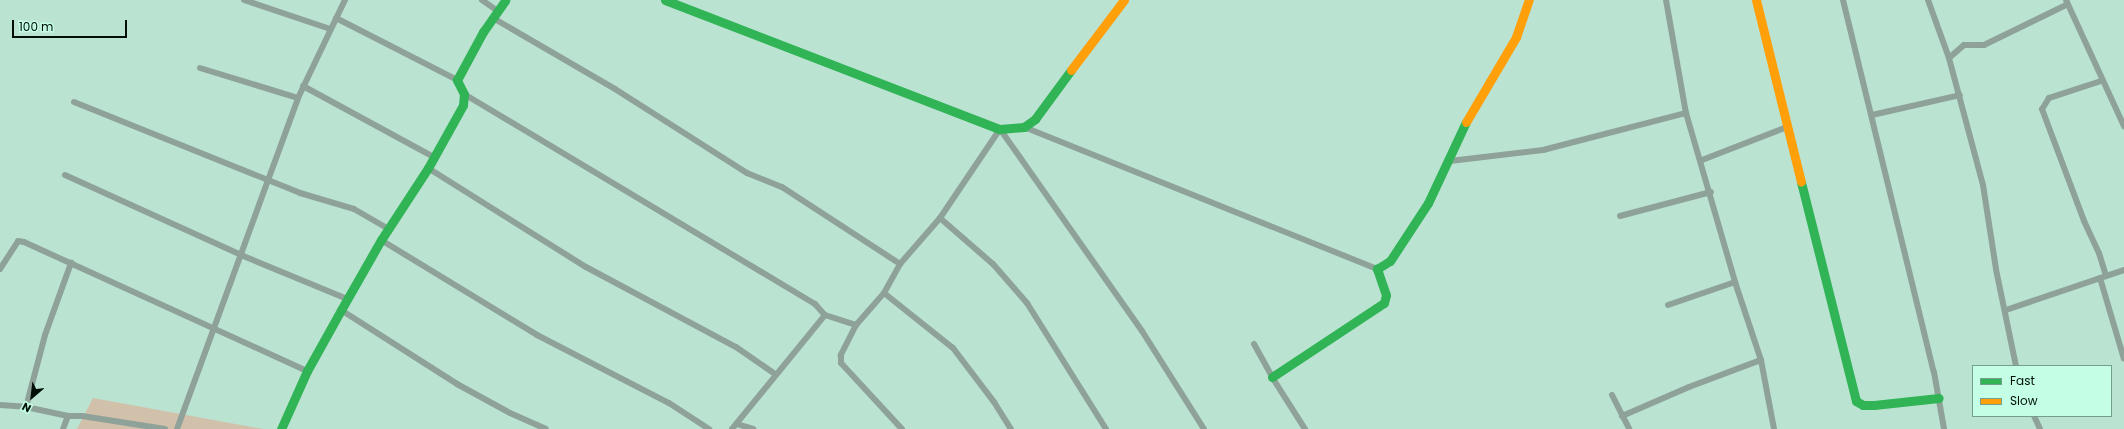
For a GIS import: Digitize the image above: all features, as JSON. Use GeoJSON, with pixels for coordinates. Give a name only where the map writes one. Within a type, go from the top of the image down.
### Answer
{"type":"FeatureCollection","features":[{"type":"Feature","properties":{"kind":"street"},"geometry":{"type":"LineString","coordinates":[[244,0],[330,29]]}},
{"type":"Feature","properties":{"kind":"street"},"geometry":{"type":"LineString","coordinates":[[177,429],[212,327],[241,255],[298,98],[345,0]]}},
{"type":"Feature","properties":{"kind":"street"},"geometry":{"type":"LineString","coordinates":[[482,0],[495,15],[747,173],[782,187],[900,264]]}},
{"type":"Feature","properties":{"kind":"street"},"geometry":{"type":"LineString","coordinates":[[457,80],[505,0]]}},
{"type":"Feature","properties":{"kind":"street"},"geometry":{"type":"LineString","coordinates":[[665,0],[1000,129],[1024,127],[1377,269],[1386,295],[1384,303],[1272,378]]}},
{"type":"Feature","properties":{"kind":"street"},"geometry":{"type":"LineString","coordinates":[[1024,127],[1035,119],[1124,0]]}},
{"type":"Feature","properties":{"kind":"street"},"geometry":{"type":"LineString","coordinates":[[1377,269],[1390,261],[1428,203],[1450,161],[1462,130],[1516,37],[1529,0]]}},
{"type":"Feature","properties":{"kind":"street"},"geometry":{"type":"LineString","coordinates":[[1666,0],[1686,113],[1702,160],[1735,282],[1761,360],[1774,429]]}},
{"type":"Feature","properties":{"kind":"street"},"geometry":{"type":"LineString","coordinates":[[1756,0],[1856,401],[1863,405],[1874,405],[1939,398]]}},
{"type":"Feature","properties":{"kind":"street"},"geometry":{"type":"LineString","coordinates":[[1843,0],[1872,115],[1939,398],[1944,429]]}},
{"type":"Feature","properties":{"kind":"street"},"geometry":{"type":"LineString","coordinates":[[1928,0],[1949,58],[1983,185],[1996,269],[2006,310],[2016,365]]}},
{"type":"Feature","properties":{"kind":"street"},"geometry":{"type":"LineString","coordinates":[[1949,58],[1964,45],[1984,45],[2067,2],[2101,81],[2124,126]]}},
{"type":"Feature","properties":{"kind":"street"},"geometry":{"type":"LineString","coordinates":[[281,429],[307,371],[347,299],[381,240],[428,168],[463,105],[464,94],[457,80],[336,18]]}},
{"type":"Feature","properties":{"kind":"street"},"geometry":{"type":"LineString","coordinates":[[200,68],[298,98]]}},
{"type":"Feature","properties":{"kind":"street"},"geometry":{"type":"LineString","coordinates":[[2101,81],[2049,98],[2042,109],[2079,208],[2099,252],[2103,277],[2124,359]]}},
{"type":"Feature","properties":{"kind":"street"},"geometry":{"type":"LineString","coordinates":[[303,86],[434,157]]}},
{"type":"Feature","properties":{"kind":"street"},"geometry":{"type":"LineString","coordinates":[[464,94],[809,300],[825,315],[856,325]]}},
{"type":"Feature","properties":{"kind":"street"},"geometry":{"type":"LineString","coordinates":[[1872,115],[1960,95]]}},
{"type":"Feature","properties":{"kind":"street"},"geometry":{"type":"LineString","coordinates":[[74,102],[269,178],[300,193],[354,208],[388,229]]}},
{"type":"Feature","properties":{"kind":"street"},"geometry":{"type":"LineString","coordinates":[[1450,161],[1543,150],[1686,113]]}},
{"type":"Feature","properties":{"kind":"street"},"geometry":{"type":"LineString","coordinates":[[1702,160],[1787,127]]}},
{"type":"Feature","properties":{"kind":"street"},"geometry":{"type":"LineString","coordinates":[[902,429],[841,363],[842,355],[856,325],[884,293],[900,264],[940,218],[1000,129]]}},
{"type":"Feature","properties":{"kind":"street"},"geometry":{"type":"LineString","coordinates":[[1000,129],[1142,332],[1204,429]]}},
{"type":"Feature","properties":{"kind":"street"},"geometry":{"type":"LineString","coordinates":[[428,168],[586,267],[736,347],[776,374]]}},
{"type":"Feature","properties":{"kind":"street"},"geometry":{"type":"LineString","coordinates":[[66,175],[241,255],[347,299]]}},
{"type":"Feature","properties":{"kind":"street"},"geometry":{"type":"LineString","coordinates":[[1620,216],[1711,192]]}},
{"type":"Feature","properties":{"kind":"street"},"geometry":{"type":"LineString","coordinates":[[940,218],[993,264],[1027,303],[1106,429]]}},
{"type":"Feature","properties":{"kind":"street"},"geometry":{"type":"LineString","coordinates":[[381,240],[531,331],[669,404],[709,429]]}},
{"type":"Feature","properties":{"kind":"street"},"geometry":{"type":"LineString","coordinates":[[0,269],[18,241],[71,263],[307,371]]}},
{"type":"Feature","properties":{"kind":"street"},"geometry":{"type":"LineString","coordinates":[[26,407],[45,335],[71,263]]}},
{"type":"Feature","properties":{"kind":"street"},"geometry":{"type":"LineString","coordinates":[[2006,310],[2124,270]]}},
{"type":"Feature","properties":{"kind":"street"},"geometry":{"type":"LineString","coordinates":[[1668,305],[1735,282]]}},
{"type":"Feature","properties":{"kind":"street"},"geometry":{"type":"LineString","coordinates":[[884,293],[953,348],[994,402],[1012,429]]}},
{"type":"Feature","properties":{"kind":"street"},"geometry":{"type":"LineString","coordinates":[[341,310],[457,384],[510,413],[546,429]]}},
{"type":"Feature","properties":{"kind":"street"},"geometry":{"type":"LineString","coordinates":[[732,429],[825,315]]}},
{"type":"Feature","properties":{"kind":"street"},"geometry":{"type":"LineString","coordinates":[[1254,344],[1272,378],[1305,429]]}},
{"type":"Feature","properties":{"kind":"street"},"geometry":{"type":"LineString","coordinates":[[1622,416],[1689,387],[1761,360]]}},
{"type":"Feature","properties":{"kind":"street"},"geometry":{"type":"LineString","coordinates":[[1612,395],[1629,429]]}},
{"type":"Feature","properties":{"kind":"street"},"geometry":{"type":"LineString","coordinates":[[0,405],[26,407],[68,416],[105,418],[165,429]]}},
{"type":"Feature","properties":{"kind":"street"},"geometry":{"type":"LineString","coordinates":[[63,429],[68,416]]}},
{"type":"Feature","properties":{"kind":"street"},"geometry":{"type":"LineString","coordinates":[[2034,417],[2040,429]]}},
{"type":"Feature","properties":{"kind":"street"},"geometry":{"type":"LineString","coordinates":[[737,424],[753,429]]}},
{"type":"Feature","properties":{"kind":"shaded area"},"geometry":{"type":"Polygon","coordinates":[[[93,398],[258,428],[264,429],[77,429],[93,398]]]}},
{"type":"Feature","properties":{"kind":"traffic: fast"},"geometry":{"type":"LineString","coordinates":[[281,429],[307,371],[341,310],[381,240],[428,168],[463,105],[464,94],[457,80],[483,32],[505,0]]}},
{"type":"Feature","properties":{"kind":"traffic: fast"},"geometry":{"type":"LineString","coordinates":[[665,0],[1000,129],[1024,127],[1035,119],[1071,70]]}},
{"type":"Feature","properties":{"kind":"traffic: fast"},"geometry":{"type":"LineString","coordinates":[[1272,377],[1384,303],[1386,295],[1377,269],[1390,261],[1428,203],[1466,122]]}},
{"type":"Feature","properties":{"kind":"traffic: fast"},"geometry":{"type":"LineString","coordinates":[[1801,182],[1856,401],[1863,405],[1874,405],[1939,398]]}},
{"type":"Feature","properties":{"kind":"traffic: slow"},"geometry":{"type":"LineString","coordinates":[[1071,70],[1124,0]]}},
{"type":"Feature","properties":{"kind":"traffic: slow"},"geometry":{"type":"LineString","coordinates":[[1466,122],[1516,37],[1529,0]]}},
{"type":"Feature","properties":{"kind":"traffic: slow"},"geometry":{"type":"LineString","coordinates":[[1756,0],[1801,182]]}}]}
